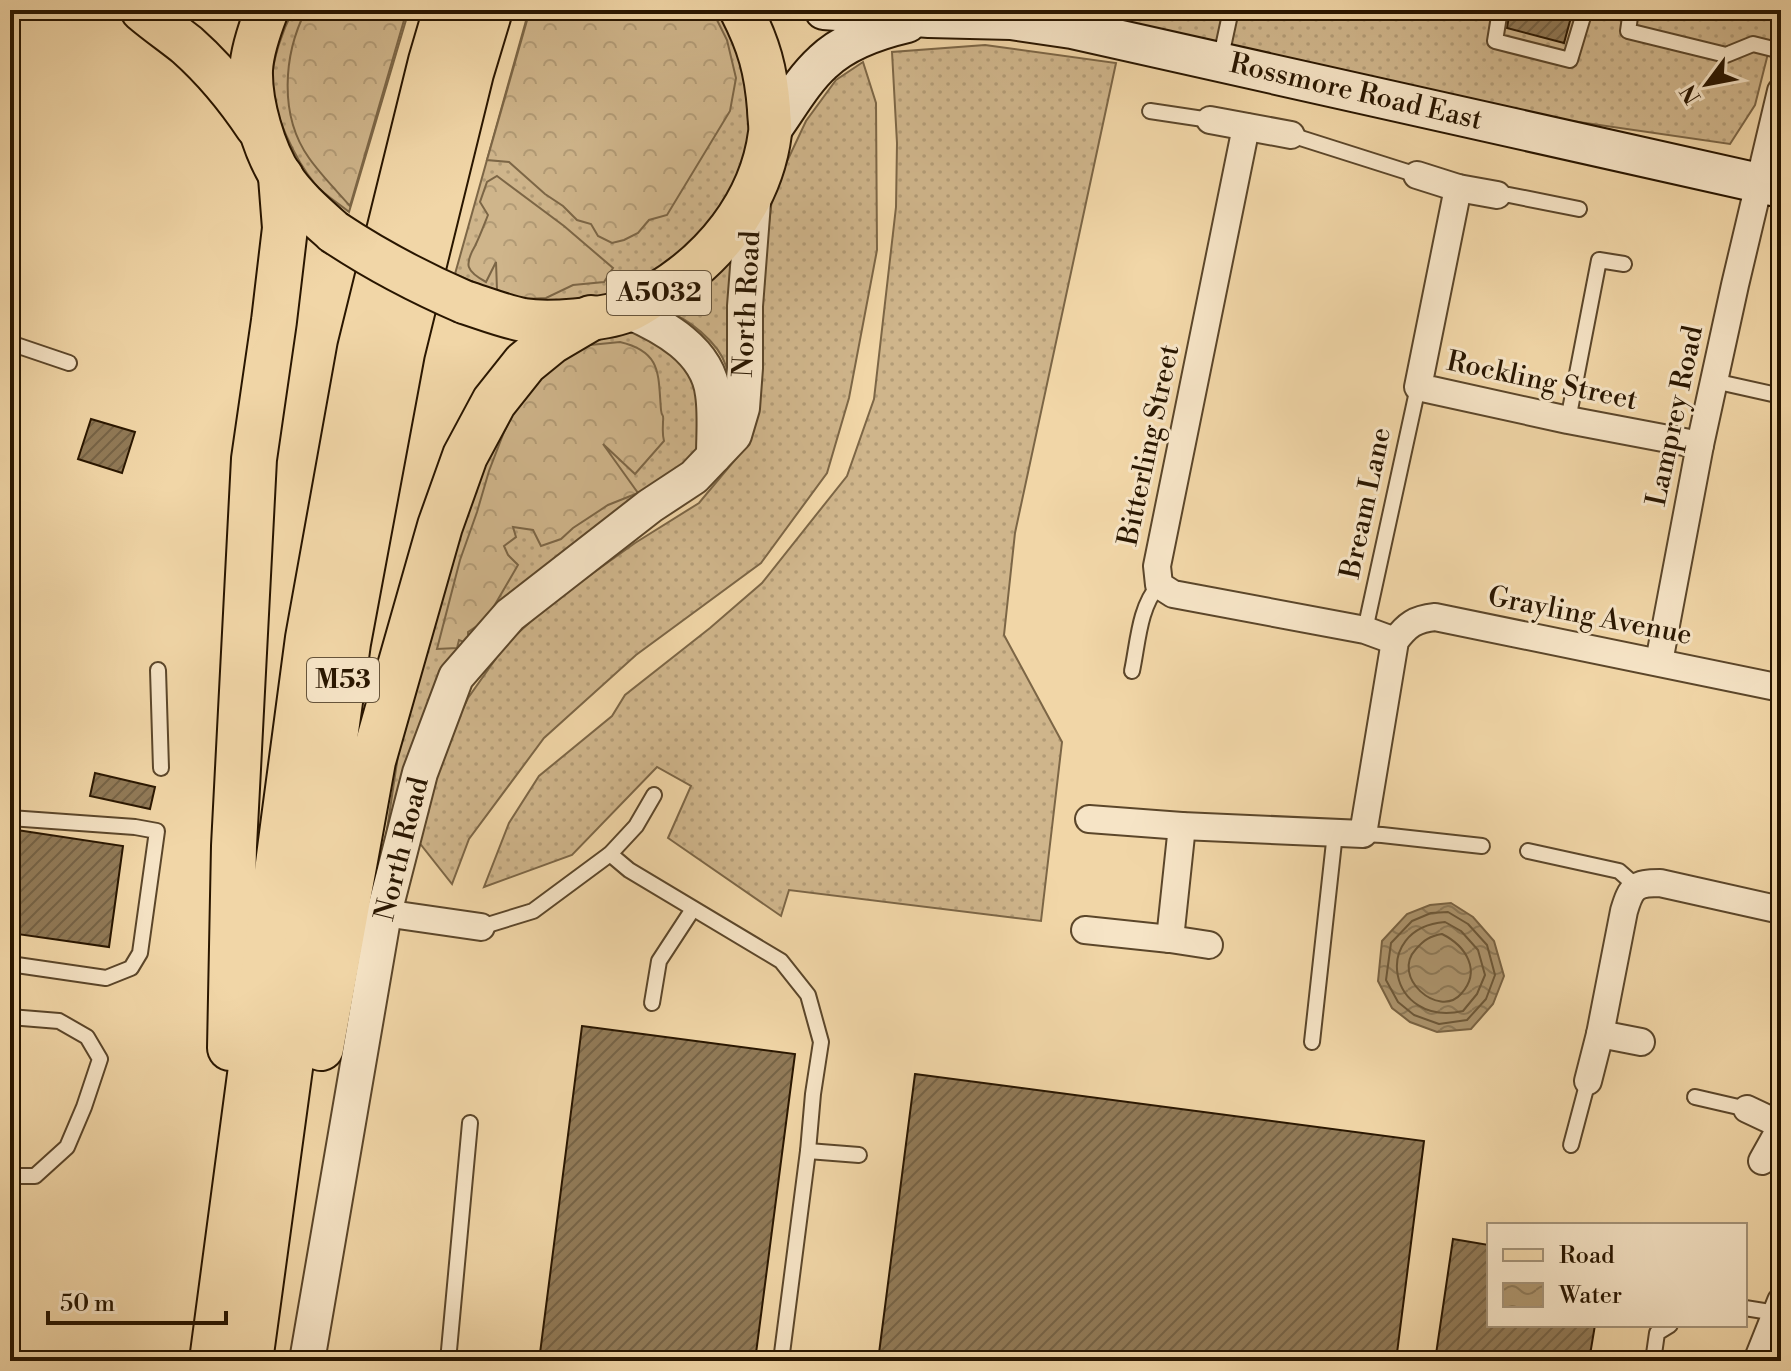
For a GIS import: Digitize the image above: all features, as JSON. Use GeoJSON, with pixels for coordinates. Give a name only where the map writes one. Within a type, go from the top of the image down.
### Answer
{"type":"FeatureCollection","features":[{"type":"Feature","properties":{"kind":"highway","name":"M53"},"geometry":{"type":"LineString","coordinates":[[212,1361],[311,623],[360,349],[446,10]]}},
{"type":"Feature","properties":{"kind":"highway","name":"M53"},"geometry":{"type":"LineString","coordinates":[[250,1361],[348,643],[402,353],[471,73],[490,10]]}},
{"type":"Feature","properties":{"kind":"highway"},"geometry":{"type":"LineString","coordinates":[[225,1270],[234,846],[253,474],[285,228],[281,177]]}},
{"type":"Feature","properties":{"kind":"highway"},"geometry":{"type":"LineString","coordinates":[[303,1360],[274,1325],[373,761],[440,526],[465,456],[494,402],[525,363],[552,341],[609,314]]}},
{"type":"Feature","properties":{"kind":"main road","name":"A5032"},"geometry":{"type":"LineString","coordinates":[[142,10],[186,45],[218,76],[262,135],[281,177],[307,208],[334,232],[413,280],[464,302],[524,320],[562,321],[609,314],[669,287],[699,264],[722,240],[754,190],[770,132],[766,74],[756,38],[741,10]]}},
{"type":"Feature","properties":{"kind":"main road","name":"A5032"},"geometry":{"type":"LineString","coordinates":[[262,135],[251,69],[267,10]]}},
{"type":"Feature","properties":{"kind":"main road","name":"Rossmore Road East"},"geometry":{"type":"LineString","coordinates":[[828,11],[910,19],[1011,20],[1072,29],[1770,186]]}},
{"type":"Feature","properties":{"kind":"main road","name":"Rossmore Road East"},"geometry":{"type":"LineString","coordinates":[[770,132],[823,62],[841,48],[867,35],[910,19]]}},
{"type":"Feature","properties":{"kind":"street","name":"Lamprey Road"},"geometry":{"type":"LineString","coordinates":[[1659,662],[1714,381],[1770,186],[1781,91]]}},
{"type":"Feature","properties":{"kind":"street"},"geometry":{"type":"LineString","coordinates":[[1210,120],[1291,135]]}},
{"type":"Feature","properties":{"kind":"street","name":"Bitterling Street"},"geometry":{"type":"LineString","coordinates":[[1246,127],[1157,566],[1159,585],[1173,594],[1365,630],[1395,641]]}},
{"type":"Feature","properties":{"kind":"street"},"geometry":{"type":"LineString","coordinates":[[1417,175],[1458,188],[1497,195]]}},
{"type":"Feature","properties":{"kind":"street"},"geometry":{"type":"LineString","coordinates":[[1418,387],[1458,188]]}},
{"type":"Feature","properties":{"kind":"street","name":"North Road"},"geometry":{"type":"LineString","coordinates":[[303,1360],[384,913],[420,773],[456,677],[510,615],[650,506],[694,477],[734,435],[742,408],[745,306],[754,190]]}},
{"type":"Feature","properties":{"kind":"street","name":"North Road"},"geometry":{"type":"LineString","coordinates":[[609,314],[647,319],[682,340],[699,361],[713,393],[714,456]]}},
{"type":"Feature","properties":{"kind":"street","name":"Rockling Street"},"geometry":{"type":"LineString","coordinates":[[1418,387],[1700,445]]}},
{"type":"Feature","properties":{"kind":"street","name":"Grayling Avenue"},"geometry":{"type":"LineString","coordinates":[[1395,641],[1406,627],[1421,619],[1435,617],[1781,688]]}},
{"type":"Feature","properties":{"kind":"street"},"geometry":{"type":"LineString","coordinates":[[1089,819],[1363,834],[1395,641]]}},
{"type":"Feature","properties":{"kind":"street"},"geometry":{"type":"LineString","coordinates":[[1170,939],[1182,826]]}},
{"type":"Feature","properties":{"kind":"street"},"geometry":{"type":"LineString","coordinates":[[1588,1081],[1624,911],[1628,896],[1636,886],[1660,883],[1781,910]]}},
{"type":"Feature","properties":{"kind":"street"},"geometry":{"type":"LineString","coordinates":[[384,913],[481,927]]}},
{"type":"Feature","properties":{"kind":"street"},"geometry":{"type":"LineString","coordinates":[[1085,930],[1209,945]]}},
{"type":"Feature","properties":{"kind":"street"},"geometry":{"type":"LineString","coordinates":[[1600,1034],[1641,1042]]}},
{"type":"Feature","properties":{"kind":"street"},"geometry":{"type":"LineString","coordinates":[[1747,1109],[1781,1126],[1762,1161]]}},
{"type":"Feature","properties":{"kind":"street"},"geometry":{"type":"LineString","coordinates":[[1757,1361],[1778,1307]]}},
{"type":"Feature","properties":{"kind":"lane"},"geometry":{"type":"LineString","coordinates":[[1220,62],[1231,10]]}},
{"type":"Feature","properties":{"kind":"lane"},"geometry":{"type":"LineString","coordinates":[[1500,10],[1495,41],[1570,60],[1585,10]]}},
{"type":"Feature","properties":{"kind":"lane"},"geometry":{"type":"LineString","coordinates":[[1631,10],[1628,31],[1726,55],[1753,44],[1781,51]]}},
{"type":"Feature","properties":{"kind":"lane"},"geometry":{"type":"LineString","coordinates":[[1150,111],[1210,120]]}},
{"type":"Feature","properties":{"kind":"lane"},"geometry":{"type":"LineString","coordinates":[[1291,135],[1417,175]]}},
{"type":"Feature","properties":{"kind":"lane"},"geometry":{"type":"LineString","coordinates":[[1497,195],[1579,209]]}},
{"type":"Feature","properties":{"kind":"lane"},"geometry":{"type":"LineString","coordinates":[[1568,420],[1599,260],[1624,264]]}},
{"type":"Feature","properties":{"kind":"lane"},"geometry":{"type":"LineString","coordinates":[[10,343],[69,363]]}},
{"type":"Feature","properties":{"kind":"lane"},"geometry":{"type":"LineString","coordinates":[[1714,381],[1781,396]]}},
{"type":"Feature","properties":{"kind":"lane","name":"Bream Lane"},"geometry":{"type":"LineString","coordinates":[[1365,630],[1418,387]]}},
{"type":"Feature","properties":{"kind":"lane"},"geometry":{"type":"LineString","coordinates":[[1132,671],[1146,605],[1159,585]]}},
{"type":"Feature","properties":{"kind":"lane"},"geometry":{"type":"LineString","coordinates":[[158,670],[161,768]]}},
{"type":"Feature","properties":{"kind":"lane"},"geometry":{"type":"LineString","coordinates":[[481,927],[533,911],[610,854],[636,826],[654,795]]}},
{"type":"Feature","properties":{"kind":"lane"},"geometry":{"type":"LineString","coordinates":[[10,818],[157,831],[140,953],[131,968],[106,978],[10,964]]}},
{"type":"Feature","properties":{"kind":"lane"},"geometry":{"type":"LineString","coordinates":[[1312,1042],[1335,833]]}},
{"type":"Feature","properties":{"kind":"lane"},"geometry":{"type":"LineString","coordinates":[[1363,834],[1482,846]]}},
{"type":"Feature","properties":{"kind":"lane"},"geometry":{"type":"LineString","coordinates":[[1528,851],[1619,871],[1636,886]]}},
{"type":"Feature","properties":{"kind":"lane"},"geometry":{"type":"LineString","coordinates":[[610,854],[629,870],[781,961],[808,995],[821,1042],[781,1361]]}},
{"type":"Feature","properties":{"kind":"lane"},"geometry":{"type":"LineString","coordinates":[[652,1003],[659,961],[693,909]]}},
{"type":"Feature","properties":{"kind":"lane"},"geometry":{"type":"LineString","coordinates":[[10,1017],[59,1021],[87,1037],[100,1059],[67,1147],[35,1176],[10,1176]]}},
{"type":"Feature","properties":{"kind":"lane"},"geometry":{"type":"LineString","coordinates":[[1571,1145],[1588,1081]]}},
{"type":"Feature","properties":{"kind":"lane"},"geometry":{"type":"LineString","coordinates":[[1695,1097],[1747,1109]]}},
{"type":"Feature","properties":{"kind":"lane"},"geometry":{"type":"LineString","coordinates":[[448,1361],[470,1123]]}},
{"type":"Feature","properties":{"kind":"lane"},"geometry":{"type":"LineString","coordinates":[[808,1151],[859,1155]]}},
{"type":"Feature","properties":{"kind":"lane"},"geometry":{"type":"LineString","coordinates":[[1747,1308],[1778,1307]]}},
{"type":"Feature","properties":{"kind":"lane"},"geometry":{"type":"LineString","coordinates":[[1653,1361],[1657,1333],[1667,1327]]}},
{"type":"Feature","properties":{"kind":"green space"},"geometry":{"type":"Polygon","coordinates":[[[293,10],[409,10],[349,212],[323,192],[308,174],[286,136],[276,107],[272,82],[274,64],[293,10]]]}},
{"type":"Feature","properties":{"kind":"green space"},"geometry":{"type":"Polygon","coordinates":[[[306,10],[407,10],[350,206],[309,158],[293,123],[289,105],[289,66],[298,28],[306,10]]]}},
{"type":"Feature","properties":{"kind":"green space"},"geometry":{"type":"Polygon","coordinates":[[[529,10],[718,10],[735,39],[746,71],[751,130],[734,187],[692,250],[613,296],[539,306],[508,297],[455,274],[529,10]]]}},
{"type":"Feature","properties":{"kind":"green space"},"geometry":{"type":"Polygon","coordinates":[[[530,10],[712,10],[727,40],[736,78],[730,111],[667,215],[649,220],[638,233],[624,240],[612,243],[598,236],[591,224],[577,220],[509,162],[487,160],[530,10]]]}},
{"type":"Feature","properties":{"kind":"green space"},"geometry":{"type":"Polygon","coordinates":[[[1055,10],[1779,10],[1755,105],[1730,144],[1558,119],[1055,10]]]}},
{"type":"Feature","properties":{"kind":"green space"},"geometry":{"type":"Polygon","coordinates":[[[985,45],[1116,63],[1015,533],[1004,635],[1062,742],[1041,921],[789,890],[781,916],[668,838],[691,786],[657,767],[572,855],[484,887],[509,823],[539,776],[612,716],[625,695],[762,583],[847,476],[874,399],[896,207],[897,143],[892,52],[985,45]]]}},
{"type":"Feature","properties":{"kind":"green space"},"geometry":{"type":"Polygon","coordinates":[[[863,62],[876,103],[877,250],[849,398],[827,473],[761,563],[636,655],[544,738],[469,839],[452,884],[418,841],[428,782],[468,698],[507,643],[551,603],[635,543],[699,503],[739,455],[762,344],[762,280],[773,191],[806,121],[836,80],[863,62]]]}},
{"type":"Feature","properties":{"kind":"green space"},"geometry":{"type":"Polygon","coordinates":[[[497,176],[564,226],[613,268],[604,282],[573,285],[546,298],[525,299],[497,290],[496,262],[486,282],[474,274],[469,267],[469,258],[488,215],[480,202],[487,182],[497,176]]]}},
{"type":"Feature","properties":{"kind":"green space"},"geometry":{"type":"Polygon","coordinates":[[[740,245],[727,385],[726,366],[717,349],[692,325],[665,311],[740,245]]]}},
{"type":"Feature","properties":{"kind":"green space"},"geometry":{"type":"Polygon","coordinates":[[[616,332],[636,333],[666,347],[692,374],[703,433],[696,451],[685,467],[528,581],[385,843],[400,742],[453,548],[493,438],[543,359],[616,332]]]}},
{"type":"Feature","properties":{"kind":"green space"},"geometry":{"type":"Polygon","coordinates":[[[620,342],[634,346],[651,358],[658,375],[664,441],[635,474],[603,444],[638,493],[608,505],[561,539],[541,546],[533,530],[513,527],[516,537],[504,546],[518,565],[486,620],[468,632],[468,640],[459,640],[457,648],[437,649],[460,560],[489,471],[520,399],[530,383],[580,346],[620,342]]]}},
{"type":"Feature","properties":{"kind":"water"},"geometry":{"type":"Polygon","coordinates":[[[1451,903],[1473,917],[1494,941],[1504,976],[1493,1004],[1471,1029],[1437,1032],[1410,1022],[1392,1008],[1378,981],[1382,941],[1407,914],[1430,905],[1451,903]]]}},
{"type":"Feature","properties":{"kind":"building"},"geometry":{"type":"Polygon","coordinates":[[[1510,10],[1573,10],[1564,43],[1507,28],[1510,10]]]}},
{"type":"Feature","properties":{"kind":"building"},"geometry":{"type":"Polygon","coordinates":[[[91,419],[135,432],[122,473],[78,459],[91,419]]]}},
{"type":"Feature","properties":{"kind":"building"},"geometry":{"type":"Polygon","coordinates":[[[95,773],[155,787],[150,809],[90,796],[95,773]]]}},
{"type":"Feature","properties":{"kind":"building"},"geometry":{"type":"Polygon","coordinates":[[[17,830],[123,846],[109,947],[10,933],[10,850],[14,850],[17,830]]]}},
{"type":"Feature","properties":{"kind":"building"},"geometry":{"type":"Polygon","coordinates":[[[582,1026],[795,1054],[755,1361],[539,1361],[582,1026]]]}},
{"type":"Feature","properties":{"kind":"building"},"geometry":{"type":"Polygon","coordinates":[[[915,1074],[1424,1141],[1396,1361],[878,1361],[915,1074]]]}},
{"type":"Feature","properties":{"kind":"building"},"geometry":{"type":"Polygon","coordinates":[[[1453,1239],[1487,1245],[1487,1327],[1595,1327],[1589,1361],[1435,1361],[1453,1239]]]}}]}
